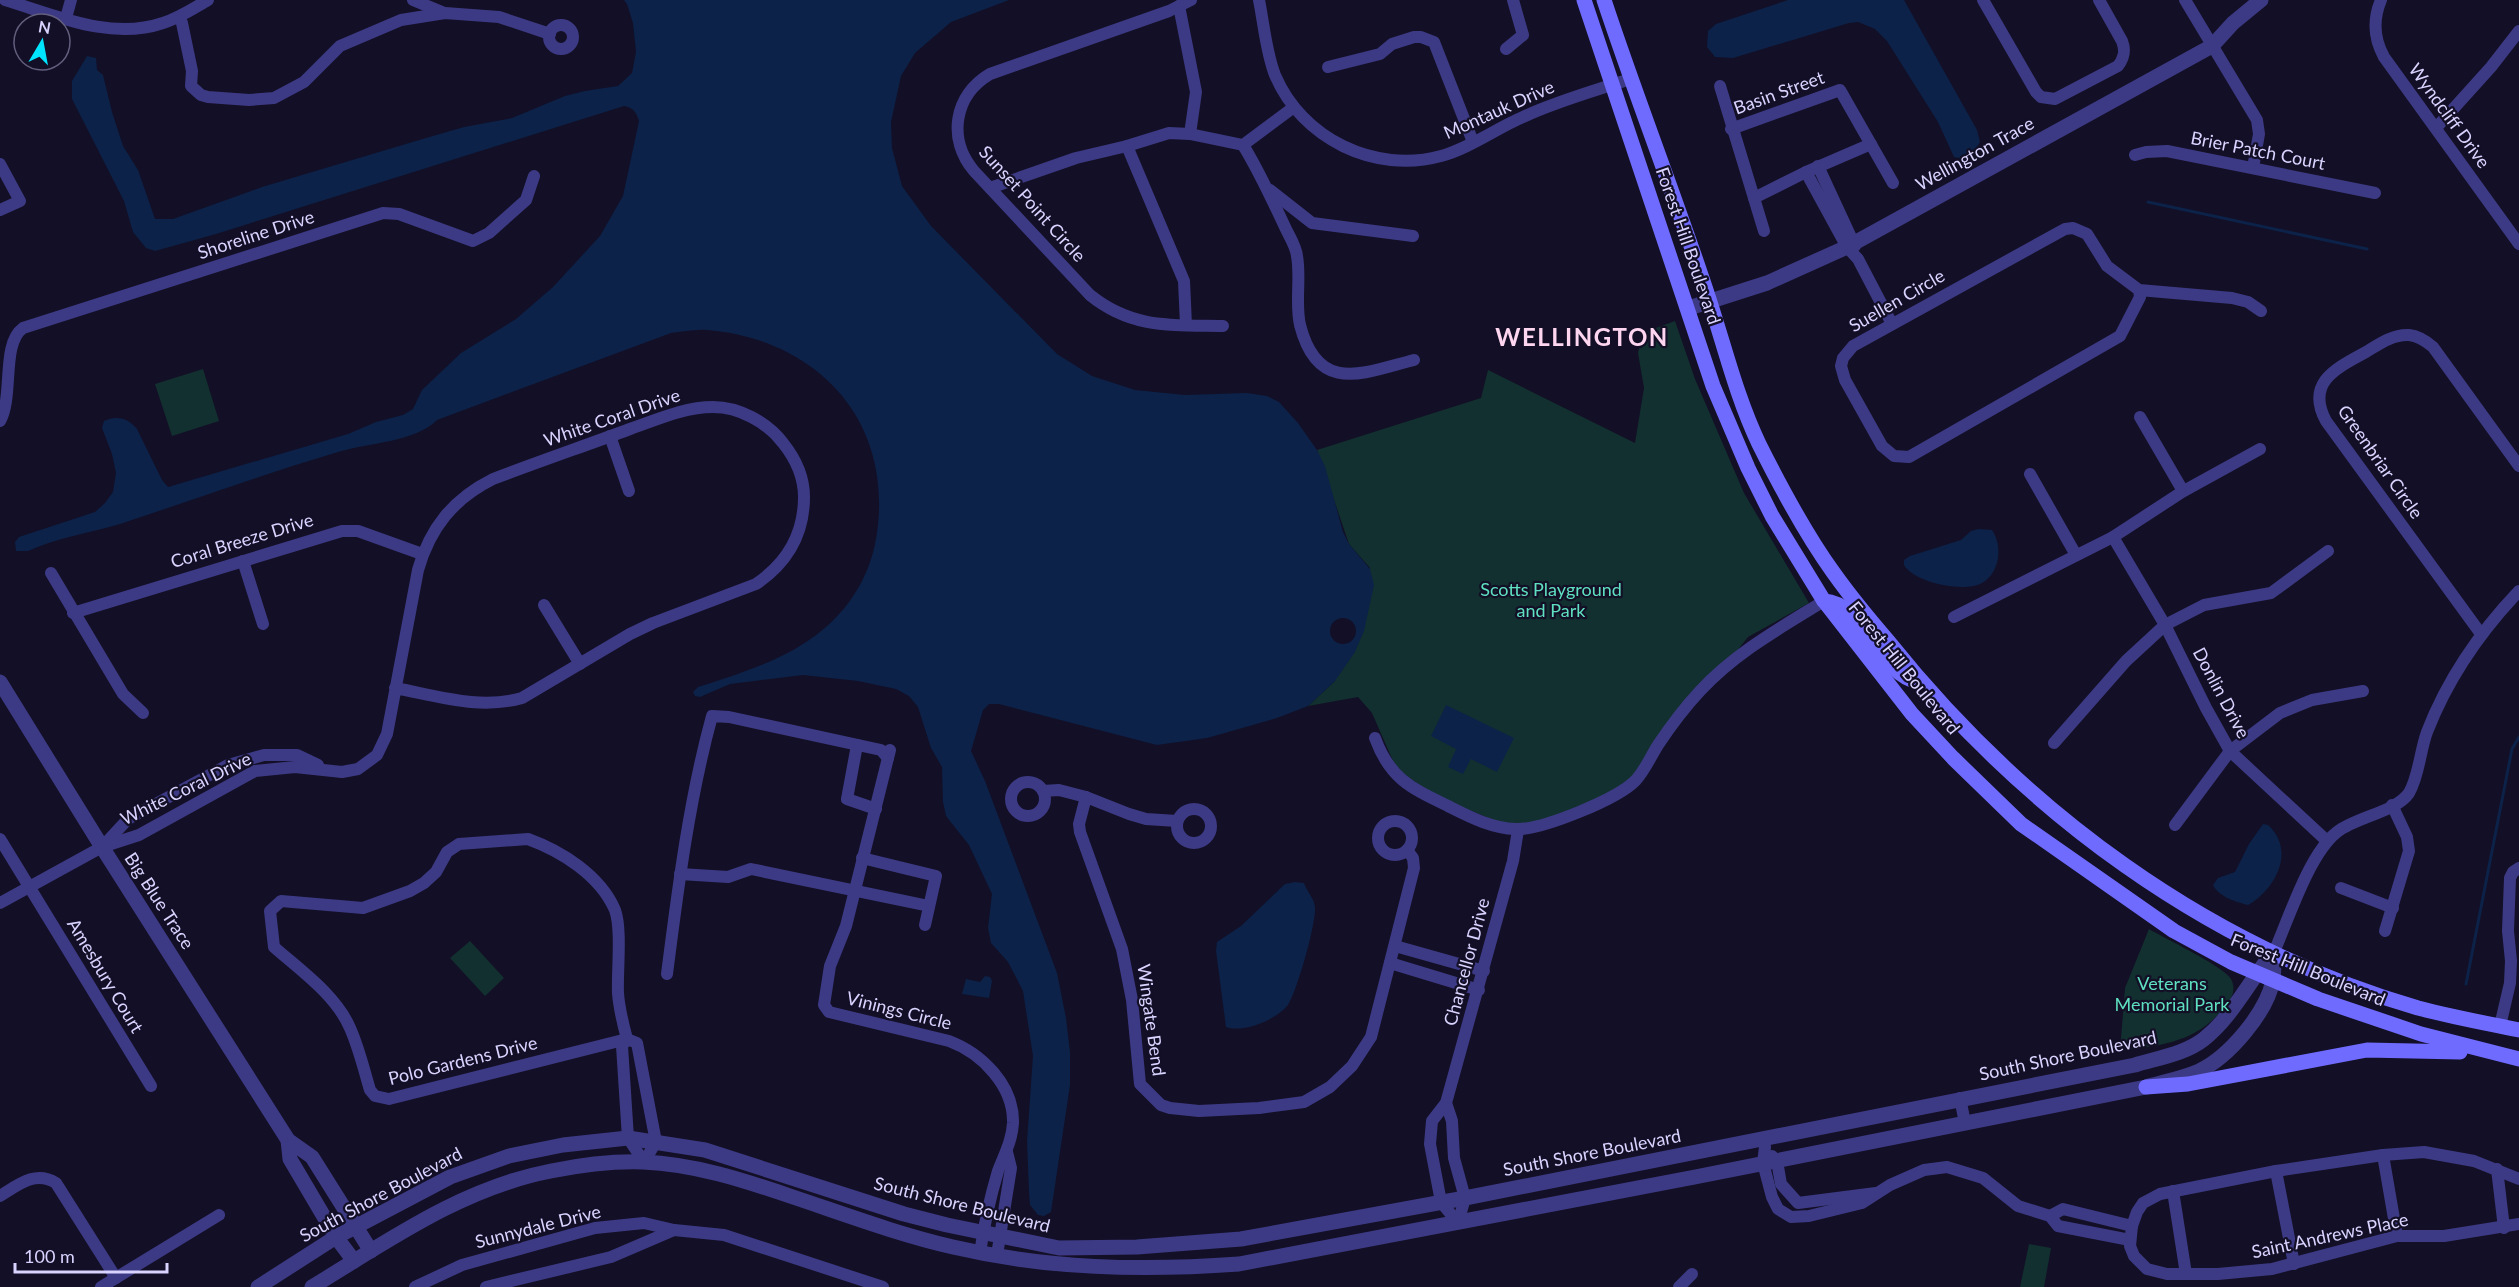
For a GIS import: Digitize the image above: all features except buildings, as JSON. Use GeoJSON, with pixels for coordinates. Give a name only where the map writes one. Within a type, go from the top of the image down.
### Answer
{"type":"FeatureCollection","features":[{"type":"Feature","properties":{"kind":"main road","name":"Forest Hill Boulevard"},"geometry":{"type":"LineString","coordinates":[[1584,0],[1689,308],[1713,386],[1748,468],[1772,516],[1824,601],[1912,714],[1953,759],[2021,824],[2174,931],[2273,981],[2377,1020],[2519,1059]]}},
{"type":"Feature","properties":{"kind":"main road","name":"Forest Hill Boulevard"},"geometry":{"type":"LineString","coordinates":[[1604,0],[1710,301],[1727,363],[1760,445],[1830,568],[1921,683],[1999,764],[2075,830],[2184,904],[2274,952],[2360,987],[2416,1007],[2519,1030]]}},
{"type":"Feature","properties":{"kind":"main road"},"geometry":{"type":"LineString","coordinates":[[1824,601],[1834,602],[1847,610],[1892,667],[1902,676],[1921,683]]}},
{"type":"Feature","properties":{"kind":"main road"},"geometry":{"type":"LineString","coordinates":[[2146,1087],[2188,1084],[2367,1050],[2444,1050],[2502,1055]]}},
{"type":"Feature","properties":{"kind":"street"},"geometry":{"type":"LineString","coordinates":[[5,0],[46,12]]}},
{"type":"Feature","properties":{"kind":"street"},"geometry":{"type":"LineString","coordinates":[[72,20],[94,26],[129,30],[179,17],[208,0]]}},
{"type":"Feature","properties":{"kind":"street"},"geometry":{"type":"LineString","coordinates":[[401,20],[406,0]]}},
{"type":"Feature","properties":{"kind":"street"},"geometry":{"type":"LineString","coordinates":[[413,0],[445,13]]}},
{"type":"Feature","properties":{"kind":"street","name":"Sunset Point Circle"},"geometry":{"type":"LineString","coordinates":[[1191,0],[997,71],[978,82],[961,107],[957,122],[957,137],[964,159],[1090,295],[1102,305],[1123,317],[1138,322],[1223,326]]}},
{"type":"Feature","properties":{"kind":"street","name":"Montauk Drive"},"geometry":{"type":"LineString","coordinates":[[1259,0],[1270,59],[1276,76],[1294,107],[1313,126],[1335,142],[1368,156],[1404,161],[1440,156],[1524,117],[1630,79]]}},
{"type":"Feature","properties":{"kind":"street"},"geometry":{"type":"LineString","coordinates":[[1506,49],[1523,35],[1513,0]]}},
{"type":"Feature","properties":{"kind":"street"},"geometry":{"type":"LineString","coordinates":[[1989,2],[2036,92],[2041,97],[2055,99],[2118,66],[2124,54],[2122,41],[2099,0]]}},
{"type":"Feature","properties":{"kind":"street"},"geometry":{"type":"LineString","coordinates":[[2185,0],[2257,120],[2259,134],[2253,168]]}},
{"type":"Feature","properties":{"kind":"street","name":"Wellington Trace"},"geometry":{"type":"LineString","coordinates":[[1689,308],[1767,283],[1850,245],[2212,46],[2233,23],[2261,0]]}},
{"type":"Feature","properties":{"kind":"street","name":"Wyndcliff Drive"},"geometry":{"type":"LineString","coordinates":[[2381,0],[2375,24],[2380,50],[2519,244]]}},
{"type":"Feature","properties":{"kind":"street"},"geometry":{"type":"LineString","coordinates":[[1179,6],[1196,92],[1190,134]]}},
{"type":"Feature","properties":{"kind":"street"},"geometry":{"type":"LineString","coordinates":[[179,17],[192,71],[191,86],[195,91],[208,97],[249,100],[274,98],[304,82],[340,46],[401,20],[445,13],[499,17],[550,34]]}},
{"type":"Feature","properties":{"kind":"street"},"geometry":{"type":"LineString","coordinates":[[2436,128],[2491,67],[2519,31]]}},
{"type":"Feature","properties":{"kind":"street"},"geometry":{"type":"LineString","coordinates":[[1328,67],[1380,54],[1392,44],[1414,37],[1428,38],[1434,42],[1473,142]]}},
{"type":"Feature","properties":{"kind":"street"},"geometry":{"type":"LineString","coordinates":[[1720,87],[1764,231]]}},
{"type":"Feature","properties":{"kind":"street","name":"Basin Street"},"geometry":{"type":"LineString","coordinates":[[1731,129],[1840,90],[1893,183]]}},
{"type":"Feature","properties":{"kind":"street"},"geometry":{"type":"LineString","coordinates":[[990,188],[1076,158],[1169,133],[1190,134],[1243,145],[1294,107]]}},
{"type":"Feature","properties":{"kind":"street"},"geometry":{"type":"LineString","coordinates":[[1754,198],[1812,169],[1871,144]]}},
{"type":"Feature","properties":{"kind":"street"},"geometry":{"type":"LineString","coordinates":[[1243,145],[1267,187],[1298,255],[1300,324],[1316,359],[1328,370],[1344,375],[1362,373],[1414,360]]}},
{"type":"Feature","properties":{"kind":"street"},"geometry":{"type":"LineString","coordinates":[[1127,146],[1184,281],[1186,325]]}},
{"type":"Feature","properties":{"kind":"street","name":"Brier Patch Court"},"geometry":{"type":"LineString","coordinates":[[2134,155],[2167,151],[2374,193]]}},
{"type":"Feature","properties":{"kind":"street"},"geometry":{"type":"LineString","coordinates":[[0,164],[20,201],[0,210]]}},
{"type":"Feature","properties":{"kind":"street"},"geometry":{"type":"LineString","coordinates":[[1812,169],[1892,324]]}},
{"type":"Feature","properties":{"kind":"street","name":"Shoreline Drive"},"geometry":{"type":"LineString","coordinates":[[0,421],[6,409],[12,345],[18,332],[23,328],[383,213],[399,214],[473,241],[489,233],[526,200],[534,176]]}},
{"type":"Feature","properties":{"kind":"street"},"geometry":{"type":"LineString","coordinates":[[1267,187],[1312,223],[1413,236]]}},
{"type":"Feature","properties":{"kind":"street","name":"Suellen Circle"},"geometry":{"type":"LineString","coordinates":[[2073,228],[2087,234],[2107,266],[2139,290],[2140,297],[2120,336],[1909,457],[1894,456],[1882,446],[1842,374],[1843,358],[1847,351],[2065,229],[2073,228]]}},
{"type":"Feature","properties":{"kind":"street"},"geometry":{"type":"LineString","coordinates":[[2139,290],[2232,298],[2248,302],[2261,311]]}},
{"type":"Feature","properties":{"kind":"street","name":"Greenbriar Circle"},"geometry":{"type":"LineString","coordinates":[[2481,634],[2326,421],[2319,401],[2321,387],[2334,370],[2387,339],[2408,335],[2421,338],[2433,347],[2519,466]]}},
{"type":"Feature","properties":{"kind":"street","name":"Shoreline Drive"},"geometry":{"type":"LineString","coordinates":[[0,401],[8,389]]}},
{"type":"Feature","properties":{"kind":"street","name":"White Coral Drive"},"geometry":{"type":"LineString","coordinates":[[102,848],[139,835],[255,771],[295,766],[342,772],[358,769],[377,755],[387,734],[395,688],[422,554],[439,522],[463,497],[477,487],[493,478],[684,410],[699,407],[722,408],[743,413],[769,428],[789,451],[801,478],[804,512],[799,534],[793,547],[780,566],[769,576],[743,591],[646,627],[536,692],[499,703],[468,702],[395,688]]}},
{"type":"Feature","properties":{"kind":"street"},"geometry":{"type":"LineString","coordinates":[[2140,417],[2183,491]]}},
{"type":"Feature","properties":{"kind":"street"},"geometry":{"type":"LineString","coordinates":[[610,436],[629,492]]}},
{"type":"Feature","properties":{"kind":"street"},"geometry":{"type":"LineString","coordinates":[[1954,617],[2114,537],[2183,491],[2260,449]]}},
{"type":"Feature","properties":{"kind":"street"},"geometry":{"type":"LineString","coordinates":[[2030,474],[2076,555]]}},
{"type":"Feature","properties":{"kind":"street","name":"Coral Breeze Drive"},"geometry":{"type":"LineString","coordinates":[[73,613],[334,532],[350,530],[422,554]]}},
{"type":"Feature","properties":{"kind":"street","name":"Donlin Drive"},"geometry":{"type":"LineString","coordinates":[[2114,537],[2165,625],[2205,708],[2230,751],[2327,841]]}},
{"type":"Feature","properties":{"kind":"street"},"geometry":{"type":"LineString","coordinates":[[2054,743],[2126,661],[2165,625],[2204,605],[2271,593],[2328,551]]}},
{"type":"Feature","properties":{"kind":"street"},"geometry":{"type":"LineString","coordinates":[[243,561],[263,624]]}},
{"type":"Feature","properties":{"kind":"street"},"geometry":{"type":"LineString","coordinates":[[51,573],[123,694],[143,713]]}},
{"type":"Feature","properties":{"kind":"street"},"geometry":{"type":"LineString","coordinates":[[2274,952],[2315,859],[2327,841],[2345,827],[2400,801],[2410,790],[2436,710],[2464,658],[2481,634],[2519,591]]}},
{"type":"Feature","properties":{"kind":"street"},"geometry":{"type":"LineString","coordinates":[[1375,738],[1382,757],[1397,777],[1415,790],[1489,825],[1518,830],[1564,818],[1613,798],[1637,779],[1659,743],[1700,691],[1738,655],[1824,601]]}},
{"type":"Feature","properties":{"kind":"street"},"geometry":{"type":"LineString","coordinates":[[544,605],[580,664]]}},
{"type":"Feature","properties":{"kind":"street","name":"Big Blue Trace"},"geometry":{"type":"LineString","coordinates":[[0,681],[102,848],[288,1140],[312,1157],[371,1251]]}},
{"type":"Feature","properties":{"kind":"street"},"geometry":{"type":"LineString","coordinates":[[2175,825],[2230,751],[2280,713],[2313,700],[2363,692]]}},
{"type":"Feature","properties":{"kind":"street","name":"Vinings Circle"},"geometry":{"type":"LineString","coordinates":[[667,974],[680,874],[705,741],[712,716],[729,717],[880,750],[889,754],[846,926],[830,966],[823,998],[824,1005],[829,1012],[964,1046],[984,1060],[1006,1094],[1013,1112],[1013,1126],[1007,1152],[999,1170],[980,1253]]}},
{"type":"Feature","properties":{"kind":"street"},"geometry":{"type":"LineString","coordinates":[[857,745],[847,799],[876,809]]}},
{"type":"Feature","properties":{"kind":"street","name":"White Coral Drive"},"geometry":{"type":"LineString","coordinates":[[102,848],[128,819],[228,765],[264,755],[297,755],[327,770]]}},
{"type":"Feature","properties":{"kind":"street"},"geometry":{"type":"LineString","coordinates":[[1043,791],[1059,790],[1109,804],[1129,814],[1155,820],[1177,821]]}},
{"type":"Feature","properties":{"kind":"street","name":"Wingate Bend"},"geometry":{"type":"LineString","coordinates":[[1086,797],[1079,824],[1080,832],[1122,950],[1132,1000],[1140,1084],[1161,1105],[1199,1111],[1259,1108],[1304,1102],[1330,1087],[1352,1066],[1371,1037],[1395,946],[1414,868],[1413,858],[1407,850]]}},
{"type":"Feature","properties":{"kind":"street"},"geometry":{"type":"LineString","coordinates":[[2385,931],[2409,851],[2407,837],[2392,805]]}},
{"type":"Feature","properties":{"kind":"street","name":"Chancellor Drive"},"geometry":{"type":"LineString","coordinates":[[1458,1223],[1441,1202],[1430,1144],[1432,1121],[1446,1103],[1479,990],[1513,861],[1518,830]]}},
{"type":"Feature","properties":{"kind":"street","name":"Polo Gardens Drive"},"geometry":{"type":"LineString","coordinates":[[644,1162],[628,1138],[622,1046],[627,1038],[618,993],[620,967],[616,912],[595,883],[578,866],[555,850],[528,838],[459,844],[447,852],[435,872],[424,883],[410,891],[363,908],[281,901],[270,911],[274,947],[324,992],[342,1014],[350,1027],[370,1090],[375,1096],[389,1099],[627,1038],[637,1043],[656,1142]]}},
{"type":"Feature","properties":{"kind":"street","name":"Amesbury Court"},"geometry":{"type":"LineString","coordinates":[[0,839],[151,1086]]}},
{"type":"Feature","properties":{"kind":"street"},"geometry":{"type":"LineString","coordinates":[[0,903],[102,848]]}},
{"type":"Feature","properties":{"kind":"street"},"geometry":{"type":"LineString","coordinates":[[862,858],[936,876],[925,925]]}},
{"type":"Feature","properties":{"kind":"street"},"geometry":{"type":"LineString","coordinates":[[2500,1026],[2510,983],[2511,961],[2508,931],[2510,878],[2519,868]]}},
{"type":"Feature","properties":{"kind":"street"},"geometry":{"type":"LineString","coordinates":[[680,874],[728,877],[751,869],[929,906]]}},
{"type":"Feature","properties":{"kind":"street"},"geometry":{"type":"LineString","coordinates":[[2341,888],[2392,908]]}},
{"type":"Feature","properties":{"kind":"street"},"geometry":{"type":"LineString","coordinates":[[1395,946],[1484,971]]}},
{"type":"Feature","properties":{"kind":"street","name":"South Shore Boulevard"},"geometry":{"type":"LineString","coordinates":[[258,1287],[336,1237],[450,1177],[489,1162],[540,1148],[628,1138],[705,1150],[904,1214],[1059,1248],[1137,1247],[1230,1240],[1764,1143],[1960,1098],[2135,1065],[2185,1050],[2204,1039],[2226,1017],[2241,998],[2255,973],[2274,952]]}},
{"type":"Feature","properties":{"kind":"street","name":"South Shore Boulevard"},"geometry":{"type":"LineString","coordinates":[[312,1287],[435,1213],[491,1187],[520,1178],[573,1167],[644,1162],[740,1179],[909,1236],[980,1253],[1097,1268],[1239,1264],[2146,1087],[2198,1071],[2219,1059],[2244,1035],[2273,981],[2274,952]]}},
{"type":"Feature","properties":{"kind":"street"},"geometry":{"type":"LineString","coordinates":[[1420,972],[1424,954]]}},
{"type":"Feature","properties":{"kind":"street"},"geometry":{"type":"LineString","coordinates":[[1390,963],[1479,990]]}},
{"type":"Feature","properties":{"kind":"street"},"geometry":{"type":"LineString","coordinates":[[1960,1098],[1965,1123]]}},
{"type":"Feature","properties":{"kind":"street","name":"Chancellor Drive"},"geometry":{"type":"LineString","coordinates":[[1446,1103],[1452,1121],[1454,1158],[1465,1198]]}},
{"type":"Feature","properties":{"kind":"street","name":"Big Blue Trace"},"geometry":{"type":"LineString","coordinates":[[288,1140],[290,1159],[336,1237],[354,1261]]}},
{"type":"Feature","properties":{"kind":"street"},"geometry":{"type":"LineString","coordinates":[[644,1162],[656,1142]]}},
{"type":"Feature","properties":{"kind":"street"},"geometry":{"type":"LineString","coordinates":[[1764,1143],[1770,1162],[1778,1209],[1791,1216],[1809,1216],[1862,1203],[1924,1170],[1947,1167],[1983,1178],[2018,1206],[2050,1216],[2058,1226],[2130,1240],[2132,1226],[2143,1203],[2160,1194],[2276,1171],[2383,1155],[2438,1153],[2497,1169],[2519,1179]]}},
{"type":"Feature","properties":{"kind":"street","name":"Vinings Circle"},"geometry":{"type":"LineString","coordinates":[[997,1255],[1011,1168],[1007,1152]]}},
{"type":"Feature","properties":{"kind":"street"},"geometry":{"type":"LineString","coordinates":[[2383,1155],[2397,1236]]}},
{"type":"Feature","properties":{"kind":"street"},"geometry":{"type":"LineString","coordinates":[[1770,1162],[1781,1184],[1798,1203],[1878,1193]]}},
{"type":"Feature","properties":{"kind":"street"},"geometry":{"type":"LineString","coordinates":[[2497,1169],[2504,1228]]}},
{"type":"Feature","properties":{"kind":"street"},"geometry":{"type":"LineString","coordinates":[[2276,1171],[2294,1264]]}},
{"type":"Feature","properties":{"kind":"street"},"geometry":{"type":"LineString","coordinates":[[0,1196],[34,1177],[42,1177],[56,1183],[116,1278]]}},
{"type":"Feature","properties":{"kind":"street"},"geometry":{"type":"LineString","coordinates":[[2173,1191],[2186,1274]]}},
{"type":"Feature","properties":{"kind":"street"},"geometry":{"type":"LineString","coordinates":[[1458,1223],[1465,1198]]}},
{"type":"Feature","properties":{"kind":"street"},"geometry":{"type":"LineString","coordinates":[[2050,1216],[2063,1209],[2132,1226]]}},
{"type":"Feature","properties":{"kind":"street"},"geometry":{"type":"LineString","coordinates":[[101,1287],[219,1215]]}},
{"type":"Feature","properties":{"kind":"street","name":"Sunnydale Drive"},"geometry":{"type":"LineString","coordinates":[[415,1287],[462,1265],[596,1228],[644,1223],[674,1230],[724,1235],[883,1287]]}},
{"type":"Feature","properties":{"kind":"street","name":"Saint Andrews Place"},"geometry":{"type":"LineString","coordinates":[[2130,1240],[2134,1256],[2147,1269],[2155,1273],[2186,1274],[2272,1269],[2397,1236],[2444,1236],[2519,1224]]}},
{"type":"Feature","properties":{"kind":"street","name":"Sunnydale Drive"},"geometry":{"type":"LineString","coordinates":[[486,1287],[611,1257],[674,1230]]}},
{"type":"Feature","properties":{"kind":"street"},"geometry":{"type":"LineString","coordinates":[[1678,1287],[1692,1274]]}},
{"type":"Feature","properties":{"kind":"green space","name":"Scotts Playground and Park"},"geometry":{"type":"Polygon","coordinates":[[[1675,321],[1695,379],[1744,493],[1809,603],[1748,637],[1622,795],[1518,830],[1440,798],[1397,770],[1372,713],[1358,697],[1308,706],[1335,681],[1370,568],[1349,544],[1317,450],[1481,398],[1488,370],[1635,443],[1644,388],[1638,353],[1642,333],[1675,321]]]}},
{"type":"Feature","properties":{"kind":"green space"},"geometry":{"type":"Polygon","coordinates":[[[203,369],[219,421],[172,436],[155,384],[203,369]]]}},
{"type":"Feature","properties":{"kind":"green space","name":"Veterans Memorial Park"},"geometry":{"type":"Polygon","coordinates":[[[2149,929],[2218,967],[2231,979],[2233,991],[2224,1008],[2201,1029],[2164,1044],[2120,1051],[2125,988],[2149,929]]]}},
{"type":"Feature","properties":{"kind":"green space"},"geometry":{"type":"Polygon","coordinates":[[[470,941],[504,978],[485,996],[450,958],[470,941]]]}},
{"type":"Feature","properties":{"kind":"green space"},"geometry":{"type":"Polygon","coordinates":[[[2029,1244],[2051,1248],[2044,1287],[2020,1287],[2029,1244]]]}},
{"type":"Feature","properties":{"kind":"water"},"geometry":{"type":"Polygon","coordinates":[[[624,0],[1009,0],[951,22],[915,53],[901,76],[891,122],[892,148],[902,186],[931,226],[1057,354],[1092,376],[1135,390],[1185,395],[1247,393],[1267,396],[1279,402],[1298,423],[1317,450],[1325,466],[1343,532],[1349,544],[1370,569],[1374,585],[1364,631],[1355,652],[1335,681],[1308,706],[1277,718],[1207,738],[1157,745],[999,704],[989,704],[983,710],[971,751],[985,781],[1057,973],[1066,1018],[1070,1052],[1070,1085],[1051,1212],[1044,1216],[1038,1215],[1030,1205],[1027,1141],[1033,1056],[1023,991],[1008,962],[991,943],[988,928],[992,894],[969,845],[946,816],[943,802],[942,767],[931,748],[918,707],[909,696],[896,689],[858,681],[803,675],[730,684],[700,697],[695,696],[693,692],[698,687],[781,656],[818,634],[849,602],[872,558],[879,509],[877,472],[867,439],[852,409],[831,384],[806,363],[776,347],[743,336],[707,330],[671,333],[437,420],[417,433],[338,452],[120,524],[62,539],[28,551],[16,551],[15,542],[19,537],[95,512],[113,492],[116,473],[112,454],[102,428],[104,421],[109,419],[122,419],[130,422],[137,429],[162,480],[168,487],[348,434],[376,422],[403,415],[413,409],[422,390],[461,353],[516,319],[553,287],[600,236],[623,196],[639,121],[634,111],[624,106],[155,251],[146,248],[133,232],[124,201],[72,99],[72,81],[87,56],[96,58],[97,70],[103,75],[123,146],[138,170],[155,219],[173,219],[262,187],[426,138],[464,127],[512,118],[565,96],[618,86],[632,73],[636,52],[633,23],[624,0]]]}},
{"type":"Feature","properties":{"kind":"water"},"geometry":{"type":"Polygon","coordinates":[[[1788,0],[1904,0],[1977,130],[1980,142],[1975,150],[1963,159],[1954,157],[1938,122],[1887,41],[1875,29],[1858,22],[1733,58],[1715,57],[1707,47],[1708,31],[1716,24],[1788,0]]]}},
{"type":"Feature","properties":{"kind":"water"},"geometry":{"type":"Polygon","coordinates":[[[1992,530],[1998,544],[1996,566],[1993,573],[1982,583],[1964,587],[1940,584],[1918,577],[1904,565],[1904,560],[1910,556],[1961,540],[1971,531],[1992,530]]]}},
{"type":"Feature","properties":{"kind":"water"},"geometry":{"type":"Polygon","coordinates":[[[1446,705],[1514,738],[1497,772],[1471,759],[1463,774],[1448,767],[1456,749],[1431,736],[1446,705]]]}},
{"type":"Feature","properties":{"kind":"water"},"geometry":{"type":"Polygon","coordinates":[[[2263,824],[2268,825],[2281,846],[2279,868],[2267,889],[2258,898],[2248,905],[2233,901],[2213,885],[2218,878],[2235,872],[2249,844],[2263,824]]]}},
{"type":"Feature","properties":{"kind":"water"},"geometry":{"type":"Polygon","coordinates":[[[1304,883],[1315,908],[1309,942],[1292,998],[1276,1016],[1259,1024],[1242,1028],[1226,1027],[1216,951],[1217,942],[1241,926],[1285,884],[1304,883]]]}},
{"type":"Feature","properties":{"kind":"water"},"geometry":{"type":"Polygon","coordinates":[[[985,976],[990,977],[992,981],[989,998],[962,994],[966,979],[980,982],[985,976]]]}},
{"type":"Feature","properties":{"kind":"pier"},"geometry":{"type":"Polygon","coordinates":[[[1343,618],[1352,622],[1356,631],[1352,640],[1343,644],[1334,640],[1330,631],[1334,622],[1343,618]]]}},
{"type":"Feature","properties":{"kind":"waterway"},"geometry":{"type":"LineString","coordinates":[[2148,202],[2367,249]]}},
{"type":"Feature","properties":{"kind":"waterway"},"geometry":{"type":"LineString","coordinates":[[2466,984],[2512,749],[2519,737]]}},
{"type":"Feature","properties":{"kind":"district","name":"WELLINGTON"},"geometry":{"type":"Point","coordinates":[1582,338]}}]}
